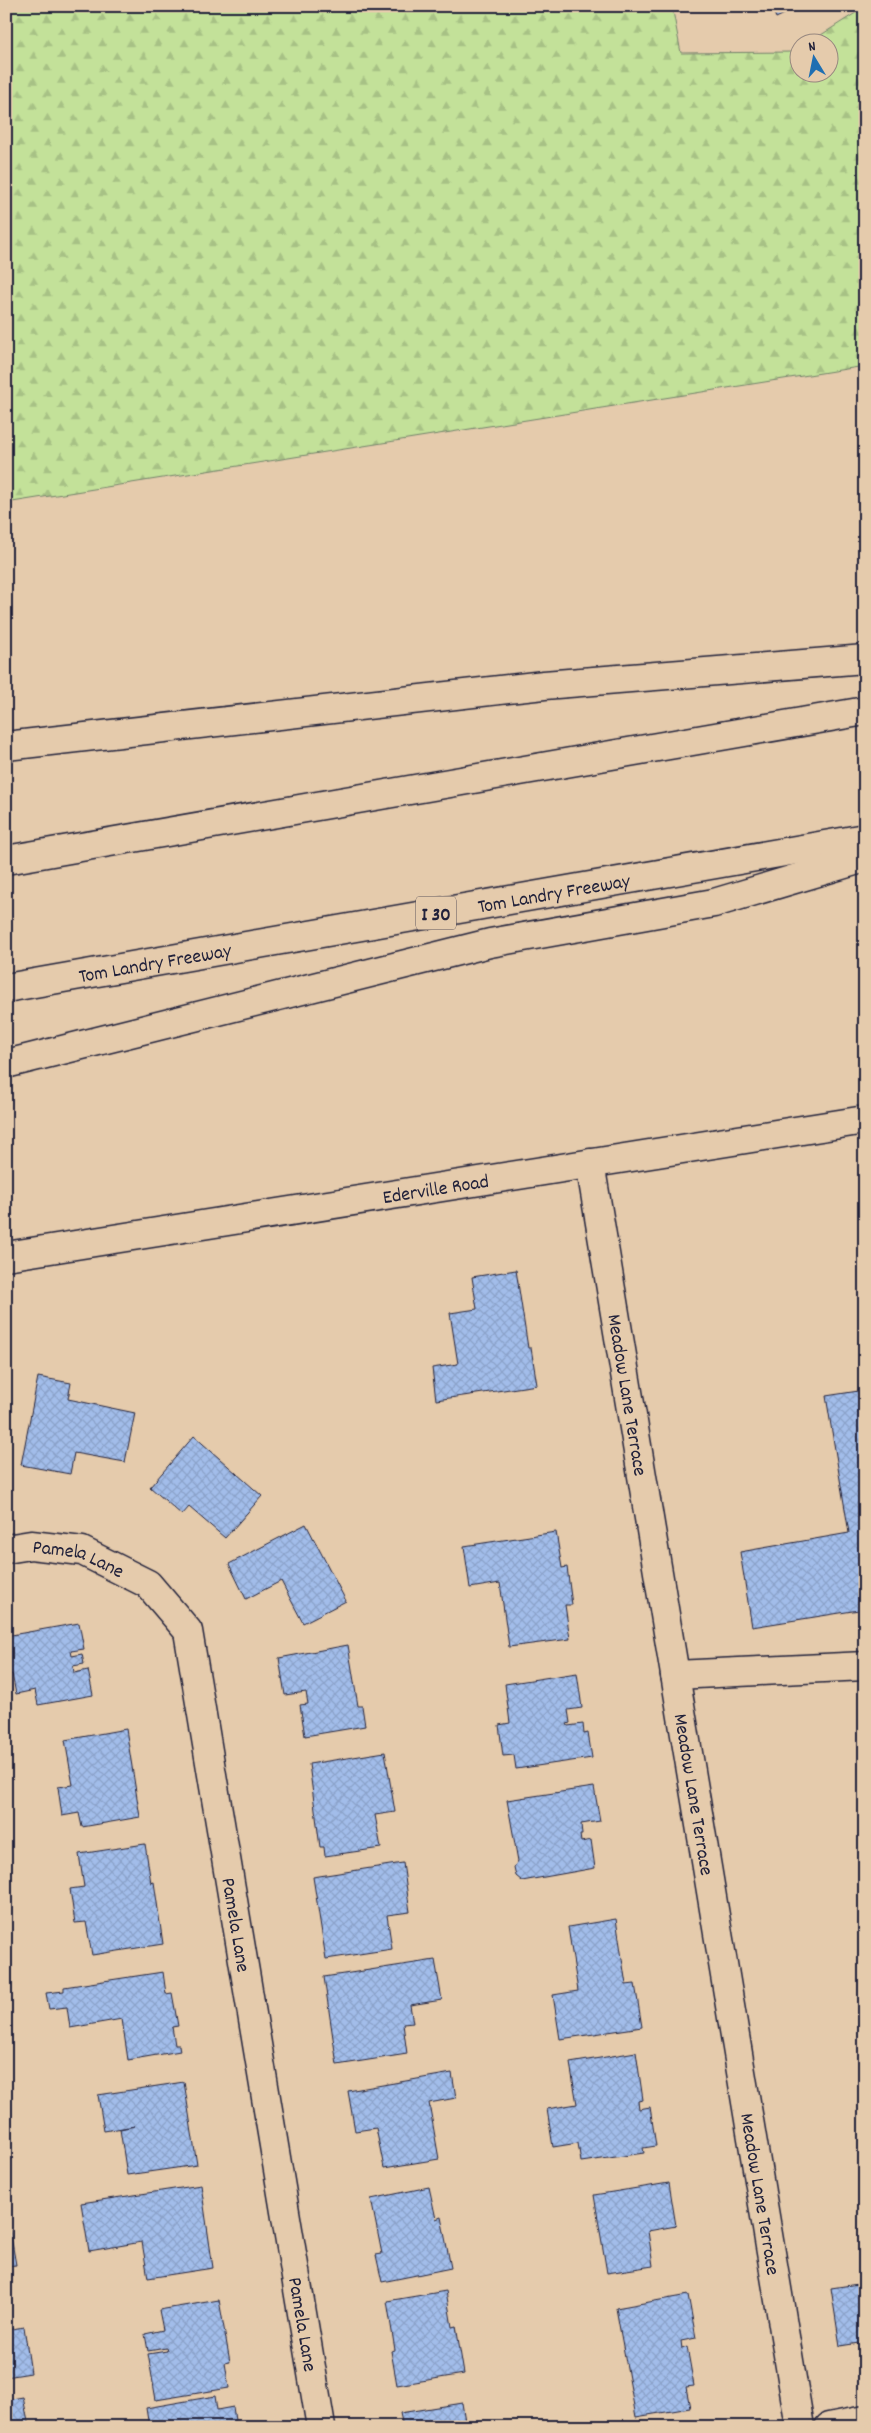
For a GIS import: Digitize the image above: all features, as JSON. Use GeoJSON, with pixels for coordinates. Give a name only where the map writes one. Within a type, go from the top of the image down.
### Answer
{"type":"FeatureCollection","features":[{"type":"Feature","properties":{"kind":"main road"},"geometry":{"type":"LineString","coordinates":[[6,746],[544,684],[865,659]]}},
{"type":"Feature","properties":{"kind":"main road"},"geometry":{"type":"LineString","coordinates":[[6,860],[865,711]]}},
{"type":"Feature","properties":{"kind":"main road","name":"Tom Landry Freeway"},"geometry":{"type":"LineString","coordinates":[[6,988],[865,838]]}},
{"type":"Feature","properties":{"kind":"main road"},"geometry":{"type":"LineString","coordinates":[[6,1064],[490,943],[714,903],[865,858]]}},
{"type":"Feature","properties":{"kind":"main road","name":"Ederville Road"},"geometry":{"type":"LineString","coordinates":[[6,1256],[865,1120]]}},
{"type":"Feature","properties":{"kind":"main road","name":"Meadow Lane Terrace"},"geometry":{"type":"LineString","coordinates":[[590,1163],[800,2427]]}},
{"type":"Feature","properties":{"kind":"main road","name":"Pamela Lane"},"geometry":{"type":"LineString","coordinates":[[6,1549],[31,1545],[82,1551],[148,1584],[188,1631],[321,2427]]}},
{"type":"Feature","properties":{"kind":"main road"},"geometry":{"type":"LineString","coordinates":[[675,1675],[865,1666]]}},
{"type":"Feature","properties":{"kind":"main road"},"geometry":{"type":"LineString","coordinates":[[829,2427],[865,2420]]}},
{"type":"Feature","properties":{"kind":"green space"},"geometry":{"type":"Polygon","coordinates":[[[6,6],[672,6],[681,53],[788,52],[788,82],[838,82],[838,32],[826,32],[865,7],[865,366],[6,503],[6,6]]]}},
{"type":"Feature","properties":{"kind":"building"},"geometry":{"type":"Polygon","coordinates":[[[771,6],[801,6],[776,18],[771,6]]]}},
{"type":"Feature","properties":{"kind":"building"},"geometry":{"type":"Polygon","coordinates":[[[516,1270],[528,1348],[531,1348],[537,1385],[436,1400],[432,1368],[458,1364],[450,1313],[477,1309],[472,1277],[516,1270]]]}},
{"type":"Feature","properties":{"kind":"building"},"geometry":{"type":"Polygon","coordinates":[[[38,1377],[71,1383],[68,1399],[135,1413],[125,1462],[74,1453],[70,1474],[21,1465],[38,1377]]]}},
{"type":"Feature","properties":{"kind":"building"},"geometry":{"type":"Polygon","coordinates":[[[865,1390],[865,1609],[752,1627],[740,1552],[849,1533],[826,1396],[865,1390]]]}},
{"type":"Feature","properties":{"kind":"building"},"geometry":{"type":"Polygon","coordinates":[[[194,1436],[262,1496],[225,1538],[189,1507],[182,1515],[150,1487],[194,1436]]]}},
{"type":"Feature","properties":{"kind":"building"},"geometry":{"type":"Polygon","coordinates":[[[306,1524],[346,1601],[303,1623],[281,1581],[246,1599],[229,1564],[306,1524]]]}},
{"type":"Feature","properties":{"kind":"building"},"geometry":{"type":"Polygon","coordinates":[[[556,1532],[562,1568],[567,1567],[572,1605],[565,1605],[570,1639],[509,1647],[500,1583],[470,1588],[464,1546],[556,1532]]]}},
{"type":"Feature","properties":{"kind":"building"},"geometry":{"type":"Polygon","coordinates":[[[79,1623],[84,1649],[71,1651],[72,1656],[82,1654],[84,1664],[73,1666],[74,1673],[88,1670],[93,1695],[38,1705],[35,1690],[16,1694],[12,1674],[6,1675],[6,1636],[79,1623]]]}},
{"type":"Feature","properties":{"kind":"building"},"geometry":{"type":"Polygon","coordinates":[[[348,1645],[358,1706],[362,1706],[365,1726],[305,1736],[300,1705],[308,1704],[306,1692],[285,1695],[279,1658],[348,1645]]]}},
{"type":"Feature","properties":{"kind":"building"},"geometry":{"type":"Polygon","coordinates":[[[577,1673],[582,1708],[568,1710],[570,1723],[567,1724],[568,1726],[583,1724],[584,1734],[588,1733],[592,1758],[516,1769],[514,1755],[503,1756],[499,1725],[510,1723],[505,1684],[577,1673]]]}},
{"type":"Feature","properties":{"kind":"building"},"geometry":{"type":"Polygon","coordinates":[[[126,1729],[140,1817],[82,1827],[79,1813],[62,1816],[58,1787],[73,1785],[65,1740],[126,1729]]]}},
{"type":"Feature","properties":{"kind":"building"},"geometry":{"type":"Polygon","coordinates":[[[385,1752],[395,1812],[375,1815],[381,1848],[325,1856],[324,1847],[320,1847],[309,1764],[385,1752]]]}},
{"type":"Feature","properties":{"kind":"building"},"geometry":{"type":"Polygon","coordinates":[[[594,1787],[600,1821],[581,1824],[582,1835],[580,1835],[581,1842],[591,1840],[595,1868],[522,1881],[516,1876],[514,1867],[518,1861],[507,1800],[594,1787]]]}},
{"type":"Feature","properties":{"kind":"building"},"geometry":{"type":"Polygon","coordinates":[[[145,1844],[151,1883],[154,1882],[163,1944],[92,1955],[86,1922],[75,1923],[70,1889],[84,1887],[79,1854],[145,1844]]]}},
{"type":"Feature","properties":{"kind":"building"},"geometry":{"type":"Polygon","coordinates":[[[403,1863],[410,1912],[387,1915],[392,1949],[326,1959],[313,1877],[403,1863]]]}},
{"type":"Feature","properties":{"kind":"building"},"geometry":{"type":"Polygon","coordinates":[[[616,1919],[626,1985],[635,1984],[642,2027],[560,2039],[553,1995],[578,1991],[568,1927],[616,1919]]]}},
{"type":"Feature","properties":{"kind":"building"},"geometry":{"type":"Polygon","coordinates":[[[435,1960],[442,2000],[410,2005],[413,2023],[403,2024],[407,2054],[337,2065],[324,1977],[435,1960]]]}},
{"type":"Feature","properties":{"kind":"building"},"geometry":{"type":"Polygon","coordinates":[[[163,1972],[166,1994],[172,1993],[178,2026],[172,2027],[175,2045],[179,2045],[180,2051],[128,2060],[122,2019],[70,2028],[67,2007],[49,2009],[46,1993],[64,1991],[64,1987],[163,1972]]]}},
{"type":"Feature","properties":{"kind":"building"},"geometry":{"type":"Polygon","coordinates":[[[636,2052],[643,2100],[638,2101],[639,2109],[650,2107],[656,2146],[643,2148],[644,2153],[581,2162],[578,2143],[553,2147],[547,2109],[577,2104],[570,2063],[636,2052]]]}},
{"type":"Feature","properties":{"kind":"building"},"geometry":{"type":"Polygon","coordinates":[[[452,2073],[456,2098],[429,2103],[439,2159],[384,2168],[376,2128],[355,2131],[348,2091],[452,2073]]]}},
{"type":"Feature","properties":{"kind":"building"},"geometry":{"type":"Polygon","coordinates":[[[184,2082],[197,2165],[127,2175],[120,2129],[135,2126],[104,2131],[98,2095],[184,2082]]]}},
{"type":"Feature","properties":{"kind":"building"},"geometry":{"type":"Polygon","coordinates":[[[669,2183],[676,2226],[648,2231],[653,2266],[607,2273],[594,2195],[669,2183]]]}},
{"type":"Feature","properties":{"kind":"building"},"geometry":{"type":"Polygon","coordinates":[[[201,2185],[213,2268],[148,2278],[142,2242],[89,2251],[81,2203],[201,2185]]]}},
{"type":"Feature","properties":{"kind":"building"},"geometry":{"type":"Polygon","coordinates":[[[429,2187],[436,2219],[441,2217],[451,2268],[382,2282],[376,2255],[382,2254],[371,2199],[429,2187]]]}},
{"type":"Feature","properties":{"kind":"building"},"geometry":{"type":"Polygon","coordinates":[[[6,2208],[16,2265],[6,2266],[6,2208]]]}},
{"type":"Feature","properties":{"kind":"building"},"geometry":{"type":"Polygon","coordinates":[[[865,2283],[865,2342],[840,2346],[831,2288],[865,2283]]]}},
{"type":"Feature","properties":{"kind":"building"},"geometry":{"type":"Polygon","coordinates":[[[446,2291],[452,2327],[456,2326],[464,2374],[397,2385],[391,2351],[395,2350],[387,2301],[446,2291]]]}},
{"type":"Feature","properties":{"kind":"building"},"geometry":{"type":"Polygon","coordinates":[[[688,2295],[696,2338],[681,2341],[682,2349],[687,2347],[694,2386],[686,2387],[690,2408],[636,2417],[616,2308],[688,2295]]]}},
{"type":"Feature","properties":{"kind":"building"},"geometry":{"type":"Polygon","coordinates":[[[219,2300],[230,2362],[225,2363],[229,2388],[156,2400],[148,2354],[167,2351],[166,2348],[148,2351],[145,2334],[163,2330],[159,2310],[219,2300]]]}},
{"type":"Feature","properties":{"kind":"building"},"geometry":{"type":"Polygon","coordinates":[[[24,2327],[31,2373],[6,2377],[6,2330],[24,2327]]]}},
{"type":"Feature","properties":{"kind":"building"},"geometry":{"type":"Polygon","coordinates":[[[215,2396],[217,2410],[233,2407],[236,2427],[149,2427],[146,2408],[215,2396]]]}},
{"type":"Feature","properties":{"kind":"building"},"geometry":{"type":"Polygon","coordinates":[[[23,2397],[29,2427],[6,2427],[6,2400],[23,2397]]]}},
{"type":"Feature","properties":{"kind":"building"},"geometry":{"type":"Polygon","coordinates":[[[462,2403],[466,2427],[403,2427],[400,2413],[462,2403]]]}}]}
